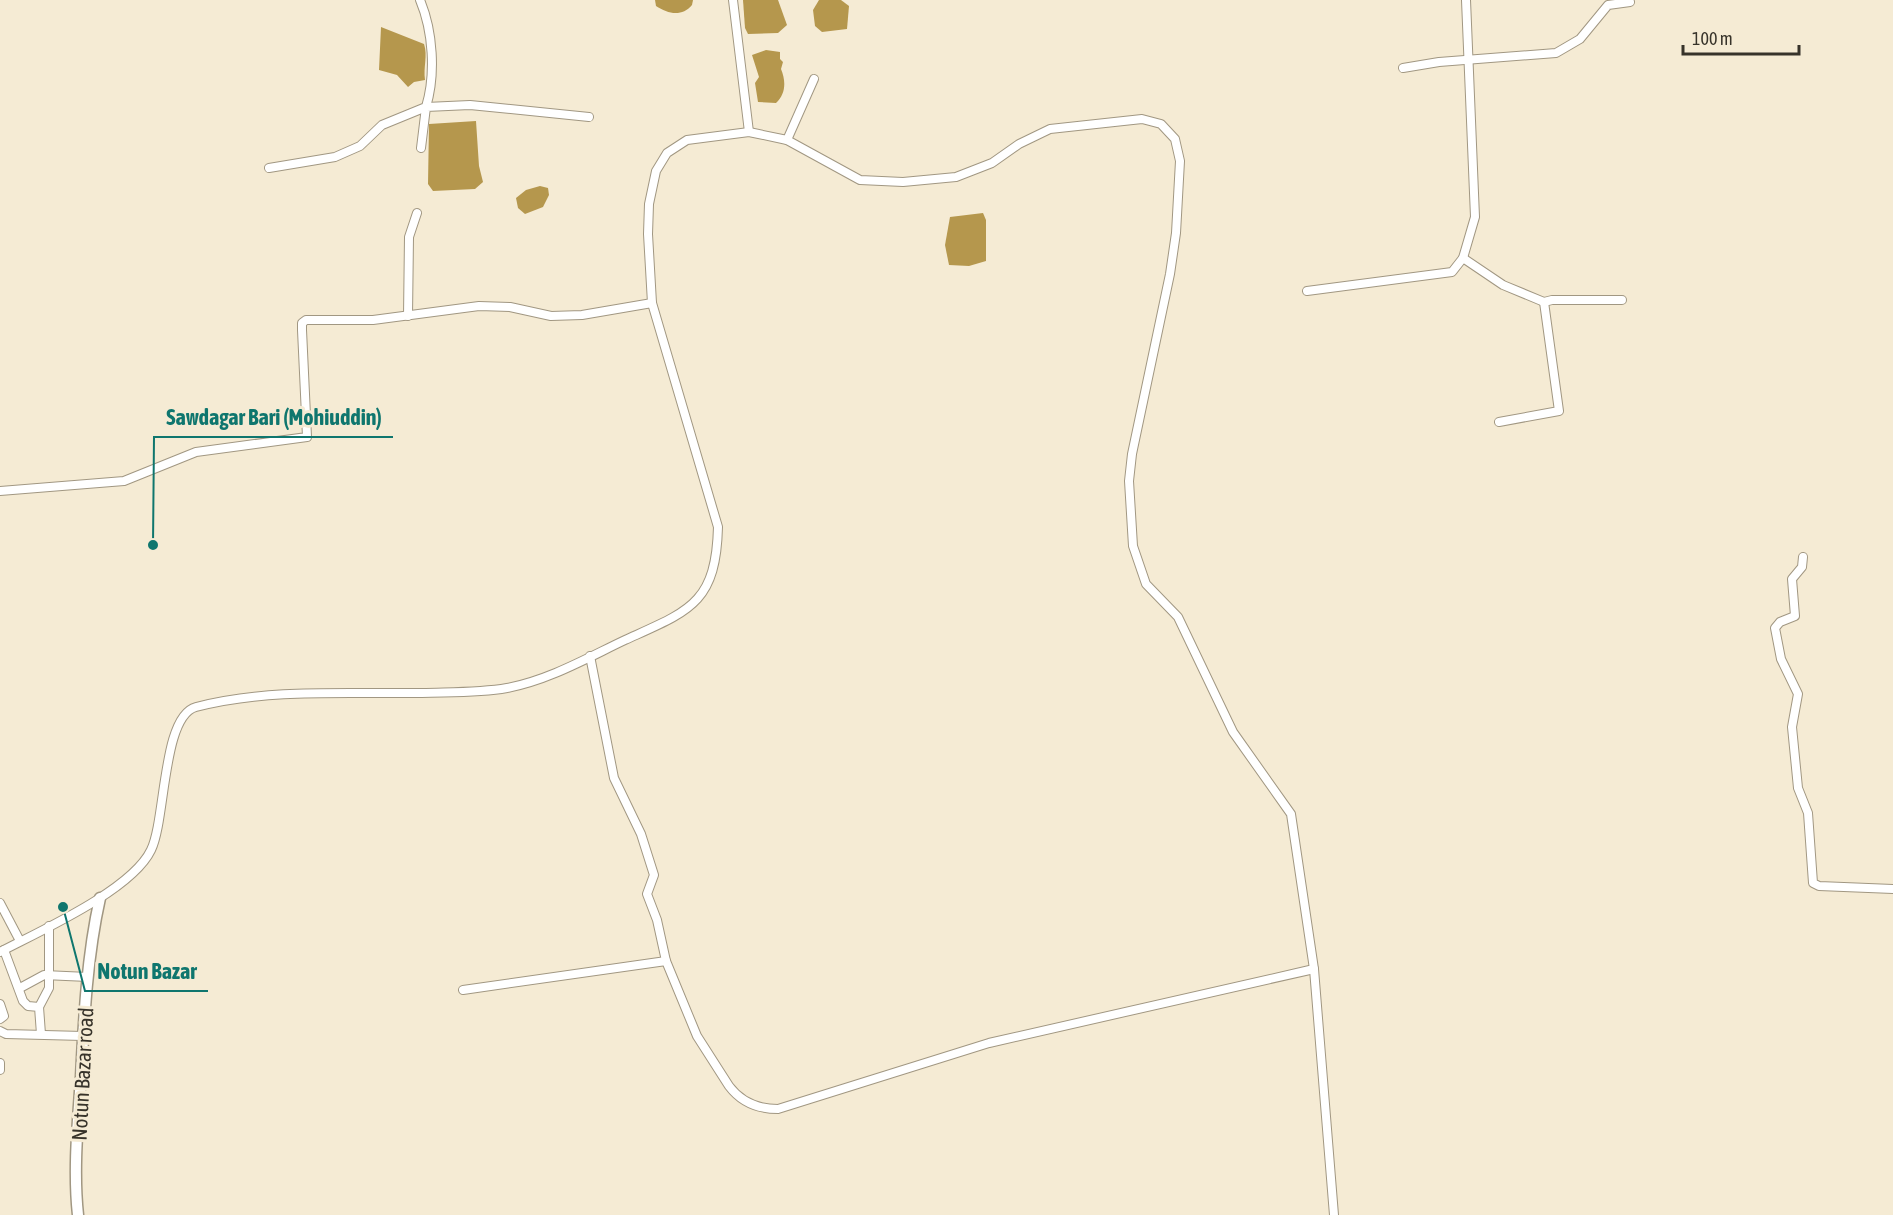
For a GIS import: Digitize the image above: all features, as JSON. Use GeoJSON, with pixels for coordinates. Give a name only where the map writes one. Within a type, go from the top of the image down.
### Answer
{"type":"FeatureCollection","features":[{"type":"Feature","properties":{"kind":"street"},"geometry":{"type":"LineString","coordinates":[[420,0],[427,17],[431,42],[429,97],[421,148]]}},
{"type":"Feature","properties":{"kind":"street"},"geometry":{"type":"LineString","coordinates":[[733,0],[749,132]]}},
{"type":"Feature","properties":{"kind":"street"},"geometry":{"type":"LineString","coordinates":[[1307,291],[1452,272],[1463,258],[1475,217],[1466,0]]}},
{"type":"Feature","properties":{"kind":"street"},"geometry":{"type":"LineString","coordinates":[[1403,68],[1469,59],[1556,52],[1580,39],[1608,5],[1630,2]]}},
{"type":"Feature","properties":{"kind":"street"},"geometry":{"type":"LineString","coordinates":[[787,140],[814,79]]}},
{"type":"Feature","properties":{"kind":"street"},"geometry":{"type":"LineString","coordinates":[[269,168],[335,157],[360,146],[382,125],[426,106],[470,105],[589,117]]}},
{"type":"Feature","properties":{"kind":"street"},"geometry":{"type":"LineString","coordinates":[[39,1007],[25,1004],[20,987],[2,951],[100,898],[146,860],[152,849],[178,720],[193,708],[229,700],[293,695],[477,692],[538,680],[676,617],[696,601],[708,585],[717,558],[718,527],[652,303],[648,224],[656,171],[667,153],[687,140],[749,132],[787,140],[860,180],[903,182],[956,177],[992,163],[1019,144],[1050,129],[1081,123],[1142,118],[1161,124],[1175,139],[1180,161],[1176,233],[1170,274],[1132,454],[1129,481],[1133,546],[1146,584],[1178,617],[1233,732],[1291,814],[1314,969],[1334,1215]]}},
{"type":"Feature","properties":{"kind":"street"},"geometry":{"type":"LineString","coordinates":[[408,316],[409,237],[417,213]]}},
{"type":"Feature","properties":{"kind":"street"},"geometry":{"type":"LineString","coordinates":[[1463,258],[1503,285],[1544,302],[1622,300]]}},
{"type":"Feature","properties":{"kind":"street"},"geometry":{"type":"LineString","coordinates":[[1499,422],[1559,411],[1544,302]]}},
{"type":"Feature","properties":{"kind":"street"},"geometry":{"type":"LineString","coordinates":[[0,491],[124,481],[196,452],[307,437],[302,323],[306,320],[408,316],[480,306],[510,307],[551,316],[582,315],[652,303]]}},
{"type":"Feature","properties":{"kind":"street"},"geometry":{"type":"LineString","coordinates":[[1803,557],[1802,567],[1792,579],[1796,616],[1780,622],[1775,628],[1781,658],[1798,694],[1792,715],[1795,757],[1798,788],[1808,813],[1813,883],[1819,886],[1893,888]]}},
{"type":"Feature","properties":{"kind":"street"},"geometry":{"type":"LineString","coordinates":[[590,656],[614,778],[642,834],[652,867],[654,880],[647,894],[657,920],[666,961],[698,1036],[729,1086],[746,1101],[759,1108],[778,1109],[989,1042],[1314,969]]}},
{"type":"Feature","properties":{"kind":"street","name":"Notun Bazar road"},"geometry":{"type":"LineString","coordinates":[[78,1215],[77,1173],[83,1036],[92,930],[100,898]]}},
{"type":"Feature","properties":{"kind":"street"},"geometry":{"type":"LineString","coordinates":[[0,903],[20,941]]}},
{"type":"Feature","properties":{"kind":"street"},"geometry":{"type":"LineString","coordinates":[[41,1034],[39,1007],[47,994],[49,926]]}},
{"type":"Feature","properties":{"kind":"street"},"geometry":{"type":"LineString","coordinates":[[463,990],[666,961]]}},
{"type":"Feature","properties":{"kind":"street"},"geometry":{"type":"LineString","coordinates":[[20,987],[38,977],[49,975],[88,977]]}},
{"type":"Feature","properties":{"kind":"street"},"geometry":{"type":"LineString","coordinates":[[0,1004],[4,1016],[0,1019]]}},
{"type":"Feature","properties":{"kind":"street"},"geometry":{"type":"LineString","coordinates":[[0,1031],[6,1034],[83,1036]]}},
{"type":"Feature","properties":{"kind":"street"},"geometry":{"type":"LineString","coordinates":[[0,1063],[0,1070]]}},
{"type":"Feature","properties":{"kind":"shaded area"},"geometry":{"type":"Polygon","coordinates":[[[655,0],[693,0],[688,9],[675,13],[656,6],[655,0]]]}},
{"type":"Feature","properties":{"kind":"shaded area"},"geometry":{"type":"Polygon","coordinates":[[[743,0],[778,0],[787,25],[778,33],[748,34],[745,28],[743,0]]]}},
{"type":"Feature","properties":{"kind":"shaded area"},"geometry":{"type":"Polygon","coordinates":[[[819,0],[841,0],[849,6],[847,29],[822,32],[815,26],[813,10],[819,0]]]}},
{"type":"Feature","properties":{"kind":"shaded area"},"geometry":{"type":"Polygon","coordinates":[[[381,27],[424,44],[425,80],[414,82],[408,87],[397,75],[379,70],[381,27]]]}},
{"type":"Feature","properties":{"kind":"shaded area"},"geometry":{"type":"Polygon","coordinates":[[[766,50],[780,52],[780,59],[783,62],[781,69],[784,87],[782,96],[776,103],[758,102],[755,83],[759,77],[752,55],[766,50]]]}},
{"type":"Feature","properties":{"kind":"shaded area"},"geometry":{"type":"Polygon","coordinates":[[[476,121],[479,166],[483,182],[475,189],[433,191],[428,184],[429,124],[476,121]]]}},
{"type":"Feature","properties":{"kind":"shaded area"},"geometry":{"type":"Polygon","coordinates":[[[540,186],[548,188],[549,195],[543,207],[525,214],[518,208],[516,198],[526,190],[540,186]]]}},
{"type":"Feature","properties":{"kind":"shaded area"},"geometry":{"type":"Polygon","coordinates":[[[983,213],[986,220],[986,261],[969,266],[949,265],[945,245],[950,217],[983,213]]]}},
{"type":"Feature","properties":{"kind":"place","name":"Sawdagar Bari (Mohiuddin)"},"geometry":{"type":"Point","coordinates":[153,545]}},
{"type":"Feature","properties":{"kind":"place","name":"Notun Bazar"},"geometry":{"type":"Point","coordinates":[63,907]}}]}
